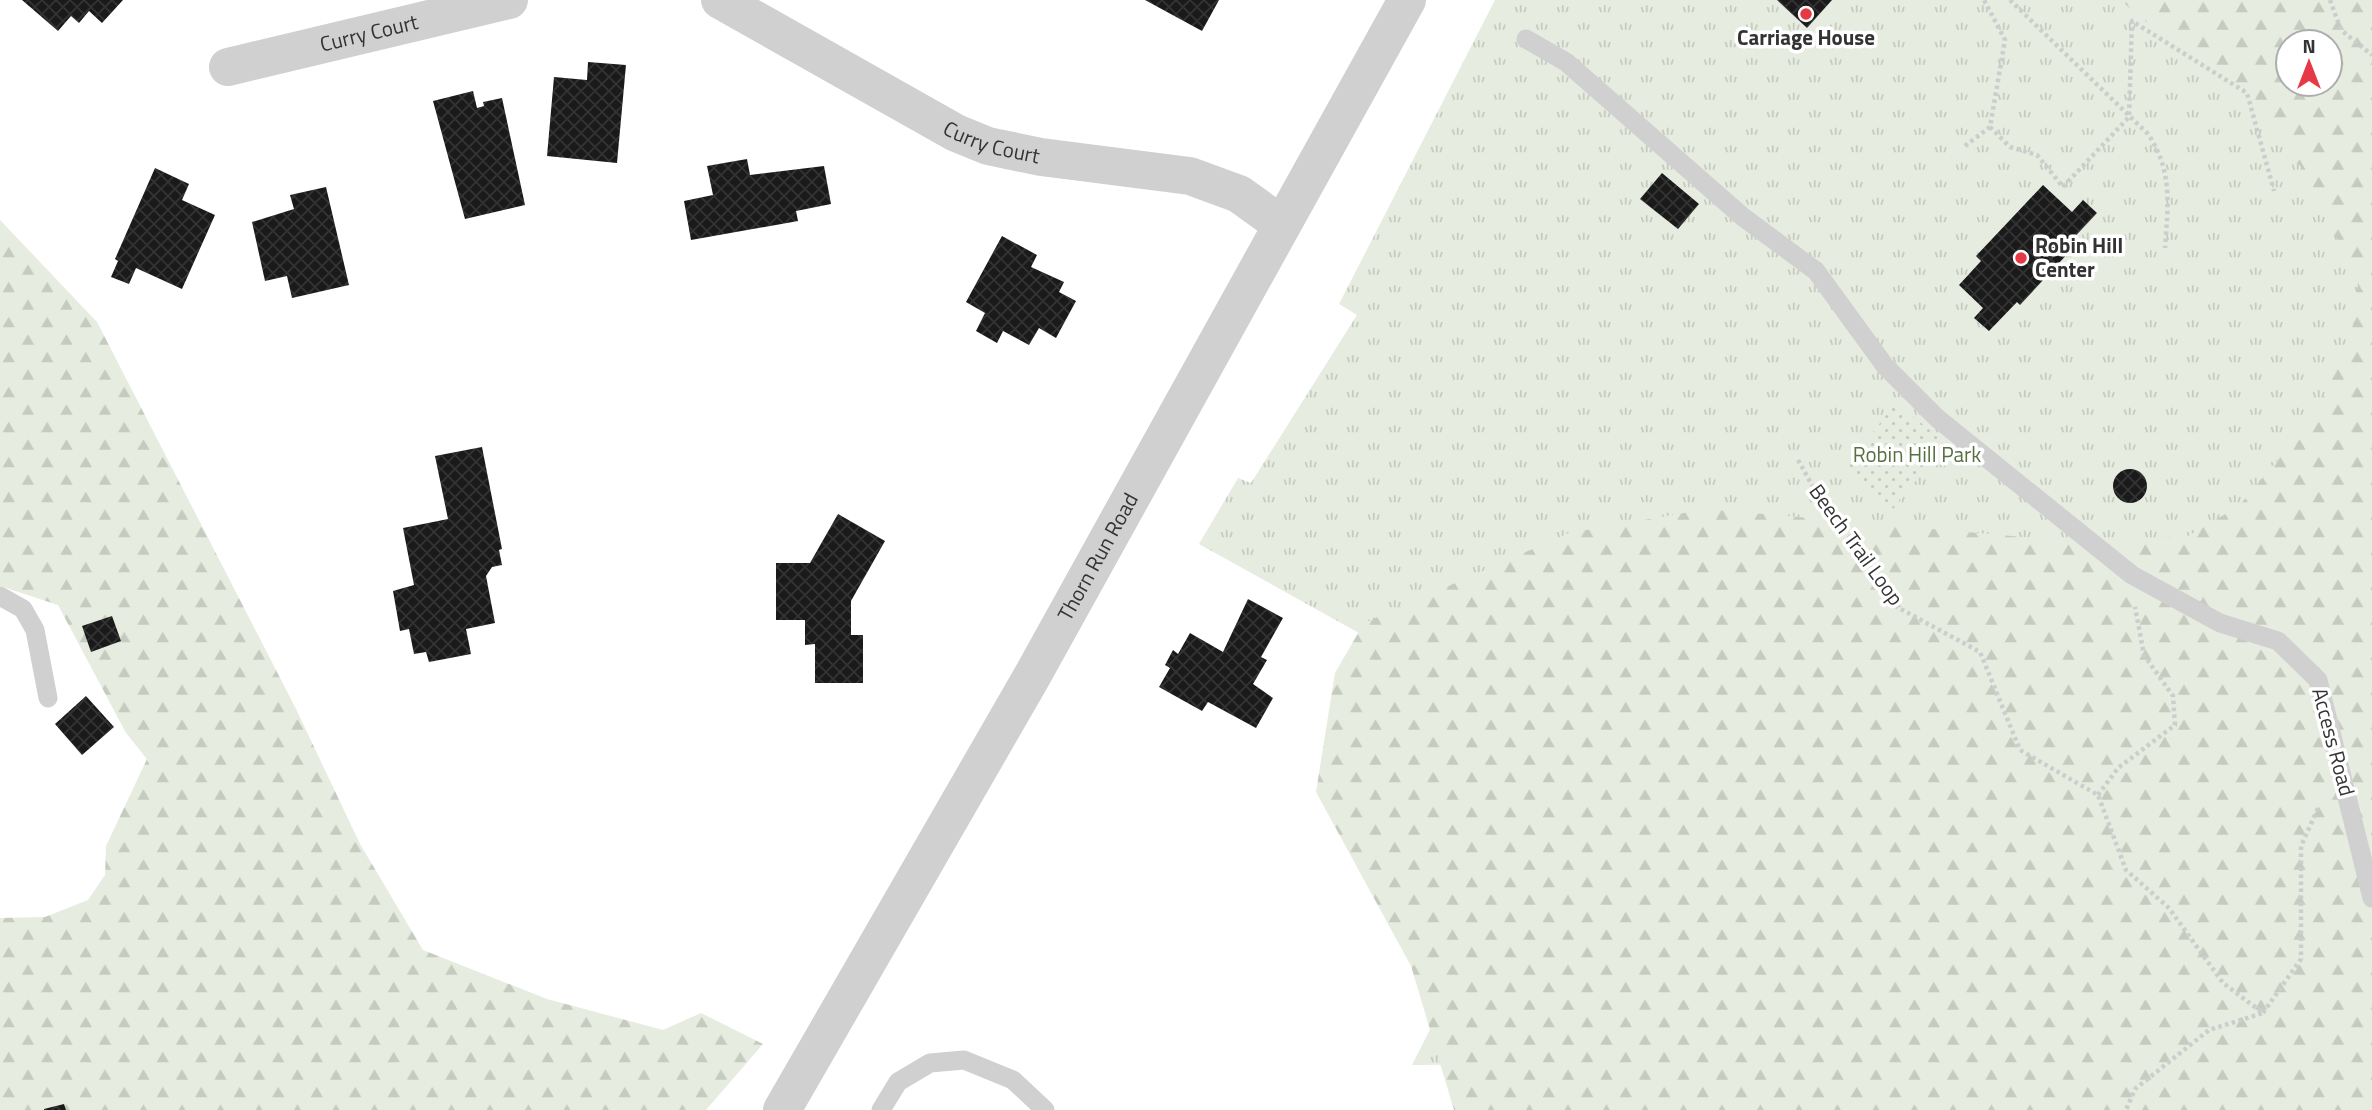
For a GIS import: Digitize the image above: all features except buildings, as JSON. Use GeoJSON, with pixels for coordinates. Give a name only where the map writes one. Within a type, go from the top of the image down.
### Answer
{"type":"FeatureCollection","features":[{"type":"Feature","properties":{"kind":"street","name":"Curry Court"},"geometry":{"type":"LineString","coordinates":[[228,67],[509,0]]}},
{"type":"Feature","properties":{"kind":"street","name":"Curry Court"},"geometry":{"type":"LineString","coordinates":[[720,0],[956,132],[988,146],[1041,158],[1191,176],[1239,194],[1282,225]]}},
{"type":"Feature","properties":{"kind":"street","name":"Thorn Run Road"},"geometry":{"type":"LineString","coordinates":[[782,1110],[1031,678],[1407,0]]}},
{"type":"Feature","properties":{"kind":"lane"},"geometry":{"type":"LineString","coordinates":[[1526,39],[1566,62],[1743,217],[1816,271],[1885,366],[1937,418],[2132,575]]}},
{"type":"Feature","properties":{"kind":"lane","name":"Access Road"},"geometry":{"type":"LineString","coordinates":[[2132,575],[2220,623],[2278,641],[2318,680],[2372,898]]}},
{"type":"Feature","properties":{"kind":"lane"},"geometry":{"type":"LineString","coordinates":[[0,596],[23,608],[35,630],[48,698]]}},
{"type":"Feature","properties":{"kind":"lane"},"geometry":{"type":"LineString","coordinates":[[881,1110],[898,1082],[930,1063],[964,1060],[1013,1080],[1045,1110]]}},
{"type":"Feature","properties":{"kind":"path"},"geometry":{"type":"LineString","coordinates":[[1965,146],[1990,127],[2005,40],[1983,0]]}},
{"type":"Feature","properties":{"kind":"path"},"geometry":{"type":"LineString","coordinates":[[2010,0],[2148,134],[2165,167],[2169,184],[2165,248]]}},
{"type":"Feature","properties":{"kind":"path"},"geometry":{"type":"LineString","coordinates":[[2330,0],[2341,30],[2372,55]]}},
{"type":"Feature","properties":{"kind":"path"},"geometry":{"type":"LineString","coordinates":[[1990,127],[2010,147],[2037,155],[2063,187],[2129,117],[2132,21],[2247,93],[2274,191]]}},
{"type":"Feature","properties":{"kind":"path","name":"Beech Trail Loop"},"geometry":{"type":"LineString","coordinates":[[1798,460],[1820,499],[1856,545],[1897,607],[1980,652],[2020,750],[2098,796]]}},
{"type":"Feature","properties":{"kind":"path"},"geometry":{"type":"LineString","coordinates":[[2132,575],[2137,626],[2144,655],[2173,696],[2175,725],[2118,768],[2098,796],[2126,870],[2169,908],[2223,983],[2263,1013]]}},
{"type":"Feature","properties":{"kind":"path"},"geometry":{"type":"LineString","coordinates":[[2126,1110],[2135,1089],[2209,1030],[2263,1013],[2301,959],[2301,846],[2340,763]]}},
{"type":"Feature","properties":{"kind":"green space","name":"Robin Hill Park"},"geometry":{"type":"Polygon","coordinates":[[[1495,0],[2372,0],[2372,1110],[1826,1110],[1799,1062],[1412,1065],[1571,751],[1199,544],[1238,478],[1251,483],[1357,315],[1339,304],[1495,0]]]}},
{"type":"Feature","properties":{"kind":"green space"},"geometry":{"type":"Polygon","coordinates":[[[2120,0],[2372,0],[2372,1110],[1454,1110],[1411,966],[1316,792],[1335,673],[1364,623],[1569,533],[1707,509],[2089,543],[2188,536],[2239,506],[2312,419],[2351,339],[2358,283],[2307,175],[2259,114],[2120,0]]]}},
{"type":"Feature","properties":{"kind":"green space"},"geometry":{"type":"Polygon","coordinates":[[[0,220],[97,322],[296,709],[360,844],[423,950],[547,999],[663,1030],[701,1013],[763,1044],[706,1110],[0,1110],[0,918],[45,917],[88,900],[105,875],[106,846],[147,759],[126,733],[58,605],[0,586],[0,220]]]}},
{"type":"Feature","properties":{"kind":"green space"},"geometry":{"type":"Polygon","coordinates":[[[1896,403],[1946,443],[1893,509],[1843,469],[1896,403]]]}},
{"type":"Feature","properties":{"kind":"place","name":"Carriage House"},"geometry":{"type":"Point","coordinates":[1806,14]}},
{"type":"Feature","properties":{"kind":"place","name":"Robin Hill Center"},"geometry":{"type":"Point","coordinates":[2021,258]}}]}
